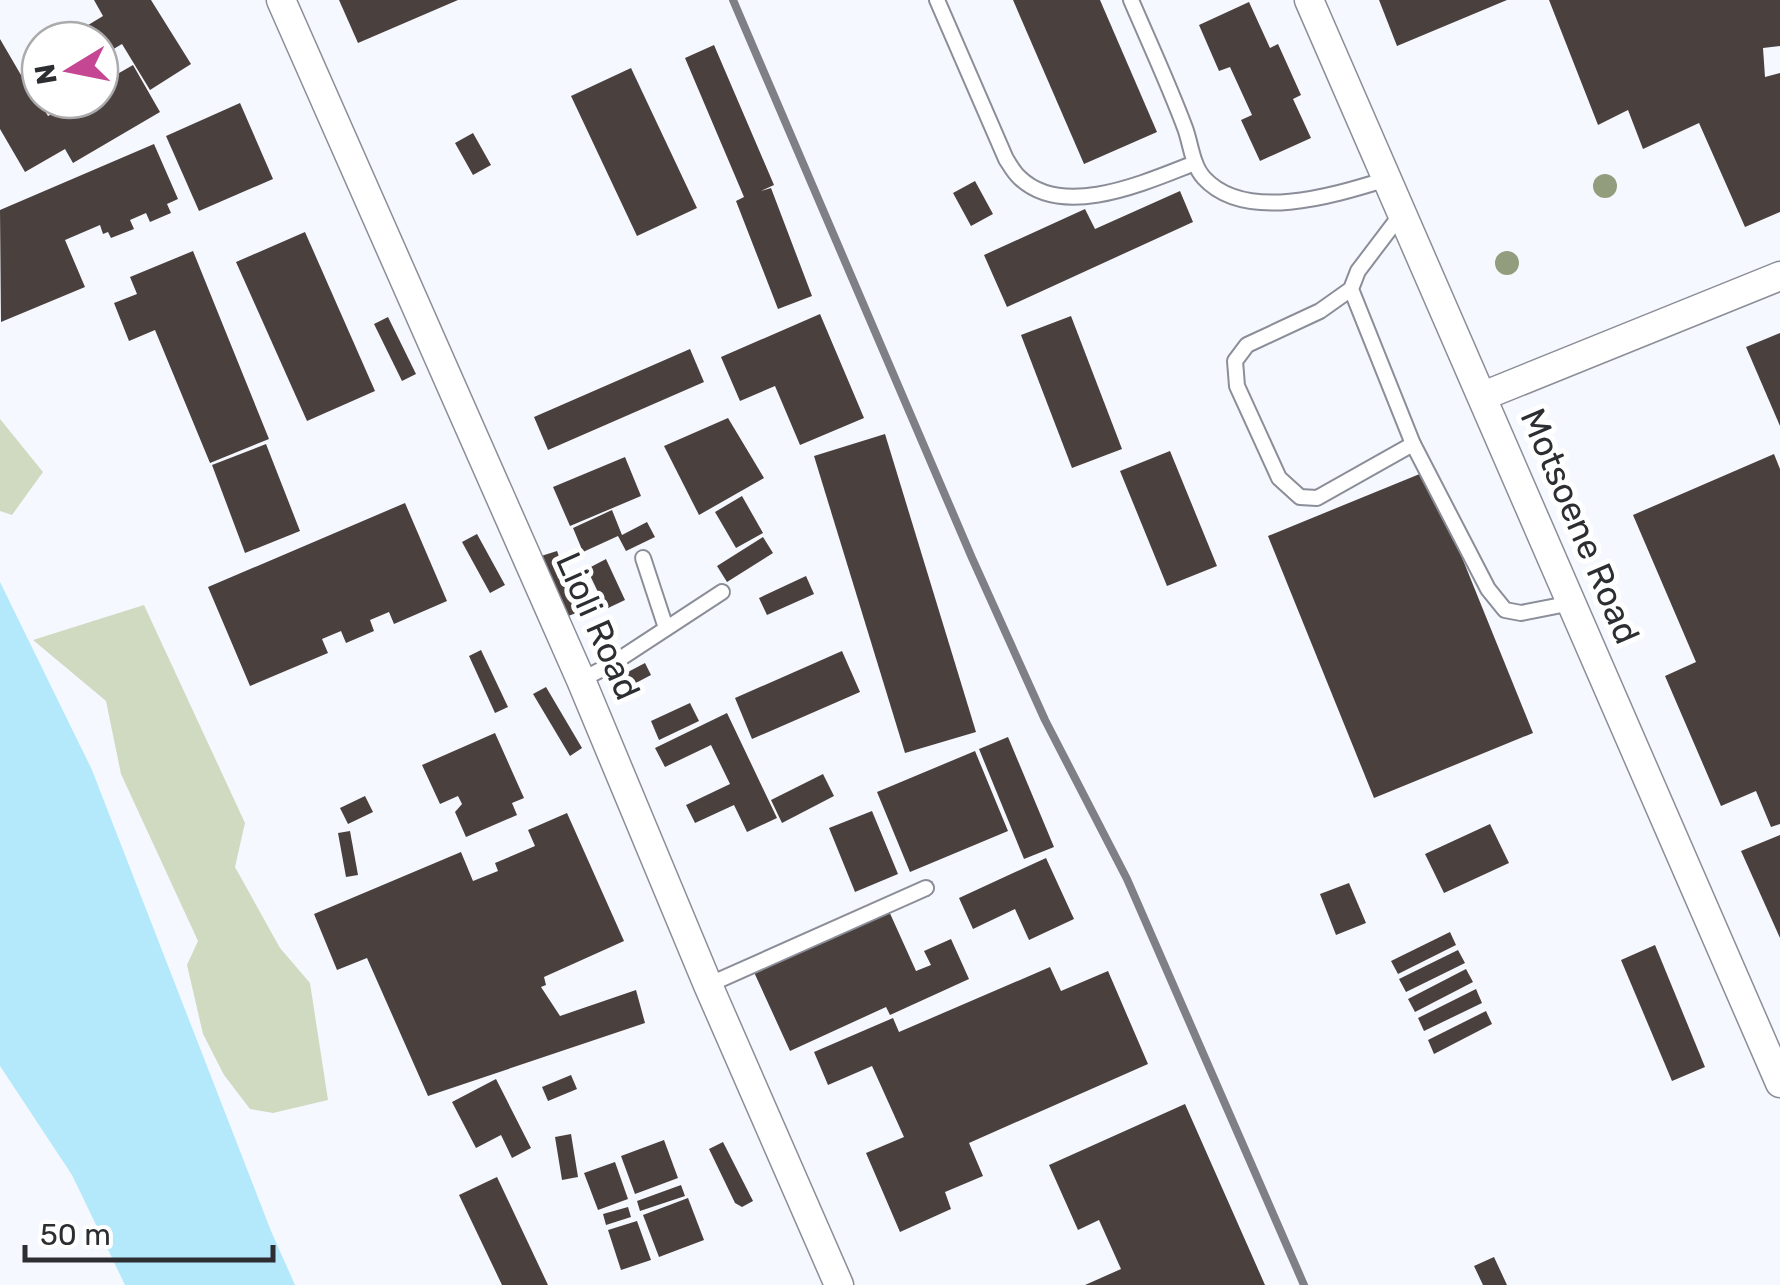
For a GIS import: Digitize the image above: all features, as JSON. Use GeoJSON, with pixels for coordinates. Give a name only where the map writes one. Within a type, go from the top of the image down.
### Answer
{"type":"FeatureCollection","features":[{"type":"Feature","properties":{"kind":"street","name":"Lioli Road"},"geometry":{"type":"LineString","coordinates":[[281,0],[581,680],[839,1285]]}},
{"type":"Feature","properties":{"kind":"street","name":"Motsoene Road"},"geometry":{"type":"LineString","coordinates":[[1309,0],[1780,1082]]}},
{"type":"Feature","properties":{"kind":"street"},"geometry":{"type":"LineString","coordinates":[[1482,396],[1780,276]]}},
{"type":"Feature","properties":{"kind":"lane"},"geometry":{"type":"LineString","coordinates":[[937,0],[1006,158],[1020,179],[1046,194],[1083,196],[1128,188],[1195,163]]}},
{"type":"Feature","properties":{"kind":"lane"},"geometry":{"type":"LineString","coordinates":[[1131,0],[1185,129],[1195,163],[1204,178],[1219,189],[1254,202],[1317,200],[1388,179]]}},
{"type":"Feature","properties":{"kind":"lane"},"geometry":{"type":"LineString","coordinates":[[1402,214],[1358,271],[1352,289],[1320,311],[1248,345],[1235,361],[1243,402],[1279,478],[1300,497],[1317,498],[1413,444]]}},
{"type":"Feature","properties":{"kind":"lane"},"geometry":{"type":"LineString","coordinates":[[1352,289],[1413,444],[1488,590],[1504,610],[1521,614],[1572,603]]}},
{"type":"Feature","properties":{"kind":"lane"},"geometry":{"type":"LineString","coordinates":[[644,558],[666,628]]}},
{"type":"Feature","properties":{"kind":"lane"},"geometry":{"type":"LineString","coordinates":[[581,680],[722,592]]}},
{"type":"Feature","properties":{"kind":"lane"},"geometry":{"type":"LineString","coordinates":[[708,985],[926,888]]}},
{"type":"Feature","properties":{"kind":"green space"},"geometry":{"type":"Polygon","coordinates":[[[0,419],[43,472],[12,515],[0,511],[0,419]]]}},
{"type":"Feature","properties":{"kind":"green space"},"geometry":{"type":"Polygon","coordinates":[[[144,605],[245,823],[235,867],[280,948],[310,983],[328,1100],[273,1113],[250,1109],[224,1075],[203,1034],[187,965],[198,941],[121,774],[106,701],[33,640],[144,605]]]}},
{"type":"Feature","properties":{"kind":"water"},"geometry":{"type":"Polygon","coordinates":[[[0,582],[92,770],[295,1285],[125,1285],[72,1175],[0,1066],[0,582]]]}},
{"type":"Feature","properties":{"kind":"building"},"geometry":{"type":"Polygon","coordinates":[[[94,0],[151,0],[191,64],[150,90],[120,45],[120,20],[96,20],[103,16],[94,0]]]}},
{"type":"Feature","properties":{"kind":"building"},"geometry":{"type":"Polygon","coordinates":[[[339,0],[458,0],[358,43],[339,0]]]}},
{"type":"Feature","properties":{"kind":"building"},"geometry":{"type":"Polygon","coordinates":[[[1013,0],[1100,0],[1157,132],[1084,164],[1013,0]]]}},
{"type":"Feature","properties":{"kind":"building"},"geometry":{"type":"Polygon","coordinates":[[[1379,0],[1507,0],[1397,46],[1379,0]]]}},
{"type":"Feature","properties":{"kind":"building"},"geometry":{"type":"Polygon","coordinates":[[[1549,0],[1780,0],[1780,46],[1763,48],[1765,77],[1780,73],[1780,212],[1745,227],[1699,123],[1643,149],[1628,110],[1598,125],[1549,0]]]}},
{"type":"Feature","properties":{"kind":"building"},"geometry":{"type":"Polygon","coordinates":[[[1249,2],[1270,48],[1278,44],[1301,95],[1293,99],[1311,138],[1260,161],[1241,120],[1252,115],[1230,67],[1219,71],[1199,25],[1249,2]]]}},
{"type":"Feature","properties":{"kind":"building"},"geometry":{"type":"Polygon","coordinates":[[[0,39],[20,73],[20,120],[120,120],[120,72],[133,65],[160,112],[73,163],[65,149],[25,172],[0,129],[0,39]]]}},
{"type":"Feature","properties":{"kind":"building"},"geometry":{"type":"Polygon","coordinates":[[[714,45],[774,185],[761,191],[771,188],[812,296],[778,309],[736,201],[744,197],[685,58],[714,45]]]}},
{"type":"Feature","properties":{"kind":"building"},"geometry":{"type":"Polygon","coordinates":[[[631,68],[697,208],[637,236],[571,96],[631,68]]]}},
{"type":"Feature","properties":{"kind":"building"},"geometry":{"type":"Polygon","coordinates":[[[240,103],[273,179],[199,211],[166,136],[240,103]]]}},
{"type":"Feature","properties":{"kind":"building"},"geometry":{"type":"Polygon","coordinates":[[[473,133],[491,165],[473,175],[455,143],[473,133]]]}},
{"type":"Feature","properties":{"kind":"building"},"geometry":{"type":"Polygon","coordinates":[[[154,144],[178,199],[167,204],[171,213],[150,222],[146,213],[130,220],[134,229],[111,238],[108,232],[103,234],[100,225],[65,240],[85,287],[1,322],[0,210],[154,144]]]}},
{"type":"Feature","properties":{"kind":"building"},"geometry":{"type":"Polygon","coordinates":[[[975,181],[993,214],[971,226],[953,193],[975,181]]]}},
{"type":"Feature","properties":{"kind":"building"},"geometry":{"type":"Polygon","coordinates":[[[1180,191],[1193,222],[1007,307],[984,255],[1085,209],[1095,229],[1180,191]]]}},
{"type":"Feature","properties":{"kind":"building"},"geometry":{"type":"Polygon","coordinates":[[[305,232],[375,391],[307,421],[236,262],[305,232]]]}},
{"type":"Feature","properties":{"kind":"building"},"geometry":{"type":"Polygon","coordinates":[[[193,251],[269,439],[210,463],[155,330],[129,341],[114,303],[137,294],[130,277],[193,251]]]}},
{"type":"Feature","properties":{"kind":"building"},"geometry":{"type":"Polygon","coordinates":[[[820,314],[864,418],[800,445],[775,386],[740,401],[721,357],[820,314]]]}},
{"type":"Feature","properties":{"kind":"building"},"geometry":{"type":"Polygon","coordinates":[[[1071,316],[1122,449],[1072,468],[1021,335],[1071,316]]]}},
{"type":"Feature","properties":{"kind":"building"},"geometry":{"type":"Polygon","coordinates":[[[388,317],[416,374],[402,381],[374,324],[388,317]]]}},
{"type":"Feature","properties":{"kind":"building"},"geometry":{"type":"Polygon","coordinates":[[[1780,333],[1780,426],[1746,347],[1780,333]]]}},
{"type":"Feature","properties":{"kind":"building"},"geometry":{"type":"Polygon","coordinates":[[[690,349],[704,382],[548,450],[534,417],[690,349]]]}},
{"type":"Feature","properties":{"kind":"building"},"geometry":{"type":"Polygon","coordinates":[[[728,418],[764,478],[699,515],[664,446],[728,418]]]}},
{"type":"Feature","properties":{"kind":"building"},"geometry":{"type":"Polygon","coordinates":[[[885,434],[976,732],[905,753],[814,456],[885,434]]]}},
{"type":"Feature","properties":{"kind":"building"},"geometry":{"type":"Polygon","coordinates":[[[266,444],[300,531],[245,553],[212,465],[266,444]]]}},
{"type":"Feature","properties":{"kind":"building"},"geometry":{"type":"Polygon","coordinates":[[[1170,451],[1217,566],[1167,586],[1120,471],[1170,451]]]}},
{"type":"Feature","properties":{"kind":"building"},"geometry":{"type":"Polygon","coordinates":[[[1774,454],[1780,469],[1780,824],[1771,827],[1756,791],[1721,806],[1665,676],[1696,662],[1633,515],[1774,454]]]}},
{"type":"Feature","properties":{"kind":"building"},"geometry":{"type":"Polygon","coordinates":[[[625,457],[641,496],[570,526],[553,487],[625,457]]]}},
{"type":"Feature","properties":{"kind":"building"},"geometry":{"type":"Polygon","coordinates":[[[1427,471],[1533,733],[1374,798],[1268,536],[1427,471]]]}},
{"type":"Feature","properties":{"kind":"building"},"geometry":{"type":"Polygon","coordinates":[[[742,496],[763,533],[736,548],[715,512],[742,496]]]}},
{"type":"Feature","properties":{"kind":"building"},"geometry":{"type":"Polygon","coordinates":[[[405,503],[447,601],[394,624],[389,612],[370,620],[374,631],[346,643],[341,631],[322,639],[328,653],[250,686],[208,587],[405,503]]]}},
{"type":"Feature","properties":{"kind":"building"},"geometry":{"type":"Polygon","coordinates":[[[612,510],[622,535],[647,522],[655,537],[626,551],[618,536],[583,552],[573,528],[612,510]]]}},
{"type":"Feature","properties":{"kind":"building"},"geometry":{"type":"Polygon","coordinates":[[[477,534],[505,585],[490,593],[462,542],[477,534]]]}},
{"type":"Feature","properties":{"kind":"building"},"geometry":{"type":"Polygon","coordinates":[[[763,537],[773,553],[727,582],[717,566],[763,537]]]}},
{"type":"Feature","properties":{"kind":"building"},"geometry":{"type":"Polygon","coordinates":[[[557,551],[579,612],[560,619],[538,557],[557,551]]]}},
{"type":"Feature","properties":{"kind":"building"},"geometry":{"type":"Polygon","coordinates":[[[606,559],[625,600],[606,609],[587,569],[606,559]]]}},
{"type":"Feature","properties":{"kind":"building"},"geometry":{"type":"Polygon","coordinates":[[[806,576],[814,594],[767,615],[759,598],[806,576]]]}},
{"type":"Feature","properties":{"kind":"building"},"geometry":{"type":"Polygon","coordinates":[[[481,650],[508,707],[495,713],[469,656],[481,650]]]}},
{"type":"Feature","properties":{"kind":"building"},"geometry":{"type":"Polygon","coordinates":[[[842,651],[860,692],[752,739],[735,698],[842,651]]]}},
{"type":"Feature","properties":{"kind":"building"},"geometry":{"type":"Polygon","coordinates":[[[645,663],[651,675],[632,685],[626,673],[645,663]]]}},
{"type":"Feature","properties":{"kind":"building"},"geometry":{"type":"Polygon","coordinates":[[[546,687],[582,748],[570,756],[533,694],[546,687]]]}},
{"type":"Feature","properties":{"kind":"building"},"geometry":{"type":"Polygon","coordinates":[[[690,703],[699,721],[659,740],[651,721],[690,703]]]}},
{"type":"Feature","properties":{"kind":"building"},"geometry":{"type":"Polygon","coordinates":[[[727,713],[777,818],[747,832],[734,805],[695,823],[686,805],[730,784],[711,745],[665,767],[655,748],[727,713]]]}},
{"type":"Feature","properties":{"kind":"building"},"geometry":{"type":"Polygon","coordinates":[[[495,733],[524,798],[512,803],[517,815],[466,837],[455,812],[462,804],[458,796],[440,804],[422,765],[495,733]]]}},
{"type":"Feature","properties":{"kind":"building"},"geometry":{"type":"Polygon","coordinates":[[[1008,737],[1054,847],[1024,859],[979,749],[1008,737]]]}},
{"type":"Feature","properties":{"kind":"building"},"geometry":{"type":"Polygon","coordinates":[[[975,751],[1008,831],[910,872],[877,792],[975,751]]]}},
{"type":"Feature","properties":{"kind":"building"},"geometry":{"type":"Polygon","coordinates":[[[823,774],[834,796],[782,823],[771,800],[823,774]]]}},
{"type":"Feature","properties":{"kind":"building"},"geometry":{"type":"Polygon","coordinates":[[[365,796],[373,812],[348,824],[340,808],[365,796]]]}},
{"type":"Feature","properties":{"kind":"building"},"geometry":{"type":"Polygon","coordinates":[[[872,811],[898,874],[855,892],[829,828],[872,811]]]}},
{"type":"Feature","properties":{"kind":"building"},"geometry":{"type":"Polygon","coordinates":[[[567,813],[624,941],[544,977],[546,985],[541,987],[560,1016],[636,990],[645,1023],[428,1096],[367,958],[337,970],[314,914],[461,852],[473,881],[498,871],[495,863],[535,846],[528,830],[567,813]]]}},
{"type":"Feature","properties":{"kind":"building"},"geometry":{"type":"Polygon","coordinates":[[[1490,824],[1509,863],[1444,893],[1425,854],[1490,824]]]}},
{"type":"Feature","properties":{"kind":"building"},"geometry":{"type":"Polygon","coordinates":[[[350,831],[358,875],[346,877],[338,833],[350,831]]]}},
{"type":"Feature","properties":{"kind":"building"},"geometry":{"type":"Polygon","coordinates":[[[1780,835],[1780,938],[1741,851],[1780,835]]]}},
{"type":"Feature","properties":{"kind":"building"},"geometry":{"type":"Polygon","coordinates":[[[1046,858],[1074,919],[1029,940],[1015,909],[973,929],[959,898],[1046,858]]]}},
{"type":"Feature","properties":{"kind":"building"},"geometry":{"type":"Polygon","coordinates":[[[1349,883],[1366,923],[1336,935],[1320,894],[1349,883]]]}},
{"type":"Feature","properties":{"kind":"building"},"geometry":{"type":"Polygon","coordinates":[[[888,909],[916,971],[931,965],[924,951],[951,939],[969,979],[890,1015],[886,1007],[790,1051],[753,970],[888,909]]]}},
{"type":"Feature","properties":{"kind":"building"},"geometry":{"type":"Polygon","coordinates":[[[1450,932],[1456,945],[1398,974],[1391,961],[1450,932]]]}},
{"type":"Feature","properties":{"kind":"building"},"geometry":{"type":"Polygon","coordinates":[[[1655,945],[1705,1067],[1672,1081],[1621,960],[1655,945]]]}},
{"type":"Feature","properties":{"kind":"building"},"geometry":{"type":"Polygon","coordinates":[[[1458,950],[1465,963],[1406,992],[1399,979],[1458,950]]]}},
{"type":"Feature","properties":{"kind":"building"},"geometry":{"type":"Polygon","coordinates":[[[1050,967],[1061,991],[1108,971],[1148,1064],[969,1143],[983,1176],[945,1192],[951,1209],[900,1232],[866,1153],[904,1137],[872,1066],[828,1085],[814,1052],[893,1018],[899,1032],[1050,967]]]}},
{"type":"Feature","properties":{"kind":"building"},"geometry":{"type":"Polygon","coordinates":[[[1466,969],[1473,982],[1415,1012],[1408,999],[1466,969]]]}},
{"type":"Feature","properties":{"kind":"building"},"geometry":{"type":"Polygon","coordinates":[[[1476,989],[1482,1003],[1424,1031],[1418,1018],[1476,989]]]}},
{"type":"Feature","properties":{"kind":"building"},"geometry":{"type":"Polygon","coordinates":[[[1486,1011],[1492,1024],[1434,1054],[1428,1040],[1486,1011]]]}},
{"type":"Feature","properties":{"kind":"building"},"geometry":{"type":"Polygon","coordinates":[[[571,1075],[577,1089],[548,1101],[542,1087],[571,1075]]]}},
{"type":"Feature","properties":{"kind":"building"},"geometry":{"type":"Polygon","coordinates":[[[496,1079],[531,1148],[512,1158],[501,1135],[476,1148],[452,1102],[496,1079]]]}},
{"type":"Feature","properties":{"kind":"building"},"geometry":{"type":"Polygon","coordinates":[[[1185,1104],[1265,1285],[1085,1285],[1121,1269],[1099,1220],[1078,1230],[1049,1165],[1185,1104]]]}},
{"type":"Feature","properties":{"kind":"building"},"geometry":{"type":"Polygon","coordinates":[[[571,1134],[578,1177],[562,1180],[555,1137],[571,1134]]]}},
{"type":"Feature","properties":{"kind":"building"},"geometry":{"type":"Polygon","coordinates":[[[664,1140],[678,1178],[635,1194],[621,1156],[664,1140]]]}},
{"type":"Feature","properties":{"kind":"building"},"geometry":{"type":"Polygon","coordinates":[[[723,1142],[753,1201],[742,1207],[735,1203],[709,1149],[723,1142]]]}},
{"type":"Feature","properties":{"kind":"building"},"geometry":{"type":"Polygon","coordinates":[[[615,1162],[628,1199],[598,1210],[584,1173],[615,1162]]]}},
{"type":"Feature","properties":{"kind":"building"},"geometry":{"type":"Polygon","coordinates":[[[497,1177],[548,1285],[502,1285],[459,1195],[497,1177]]]}},
{"type":"Feature","properties":{"kind":"building"},"geometry":{"type":"Polygon","coordinates":[[[681,1185],[685,1196],[640,1211],[637,1201],[681,1185]]]}},
{"type":"Feature","properties":{"kind":"building"},"geometry":{"type":"Polygon","coordinates":[[[688,1198],[704,1240],[659,1257],[643,1215],[688,1198]]]}},
{"type":"Feature","properties":{"kind":"building"},"geometry":{"type":"Polygon","coordinates":[[[628,1207],[631,1217],[606,1225],[603,1214],[628,1207]]]}},
{"type":"Feature","properties":{"kind":"building"},"geometry":{"type":"Polygon","coordinates":[[[637,1221],[651,1260],[621,1270],[608,1230],[637,1221]]]}},
{"type":"Feature","properties":{"kind":"building"},"geometry":{"type":"Polygon","coordinates":[[[1494,1257],[1507,1285],[1483,1285],[1474,1266],[1494,1257]]]}},
{"type":"Feature","properties":{"kind":"railway"},"geometry":{"type":"LineString","coordinates":[[733,0],[972,558],[1045,720],[1127,879],[1304,1285]]}}]}
